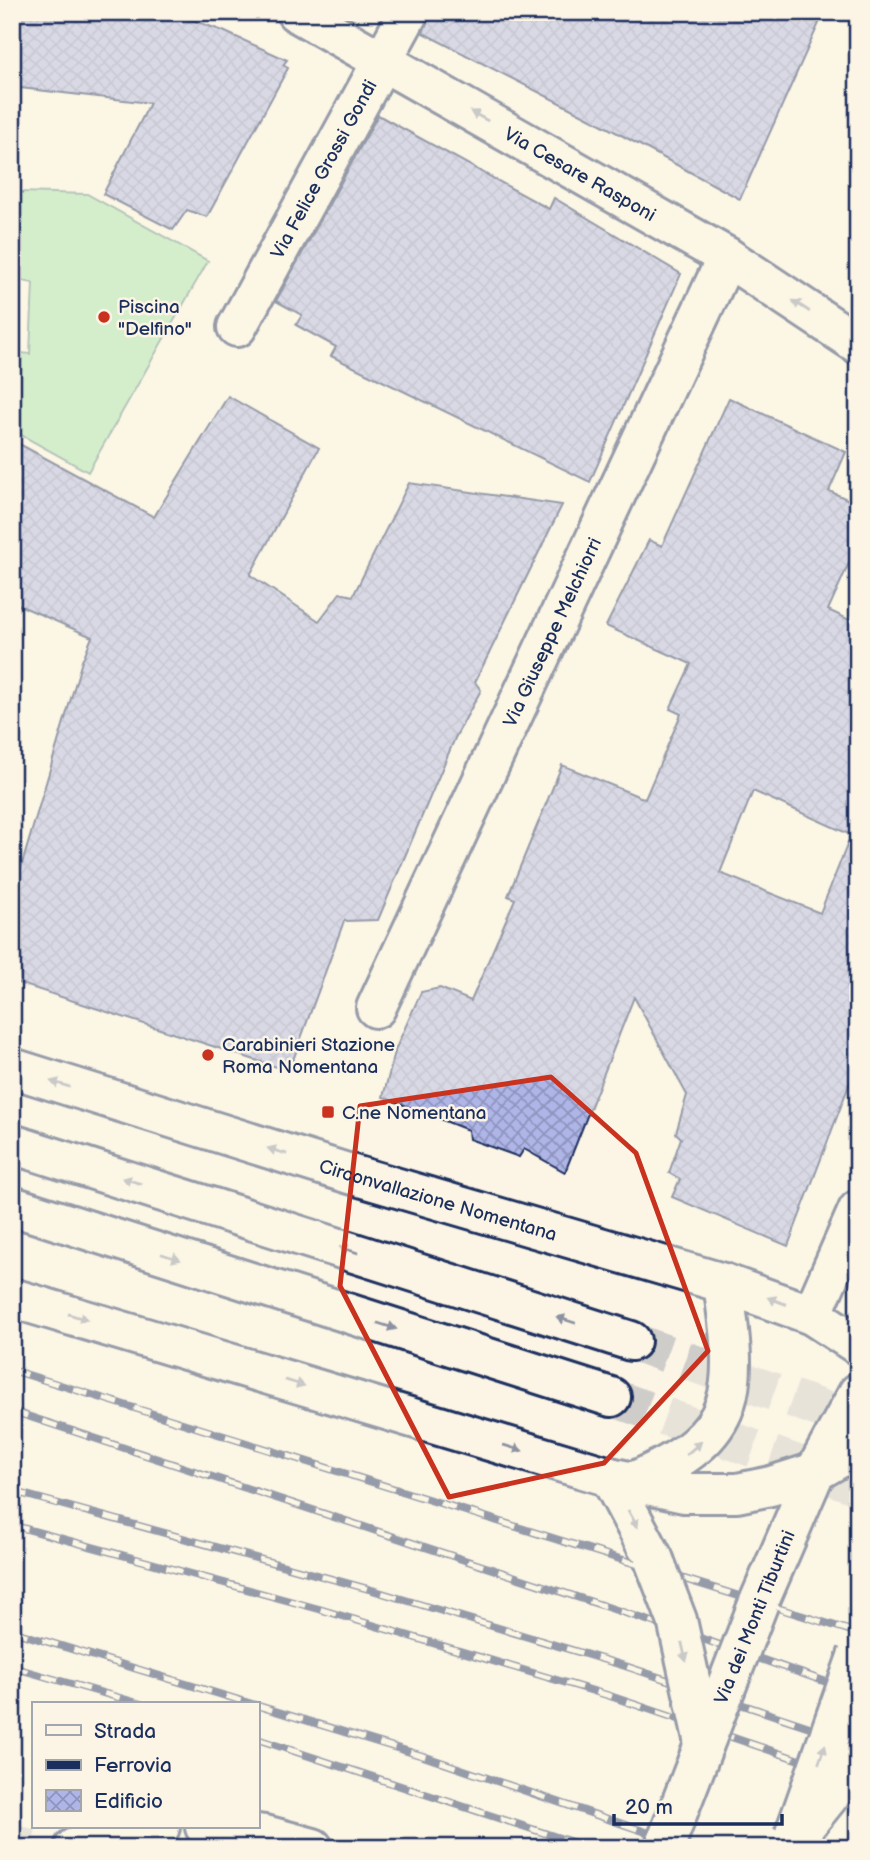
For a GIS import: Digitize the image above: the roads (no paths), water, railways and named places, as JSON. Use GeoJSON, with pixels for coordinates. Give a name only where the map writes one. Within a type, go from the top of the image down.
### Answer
{"type":"FeatureCollection","features":[{"type":"Feature","properties":{"kind":"main road","name":"Via Cesare Rasponi"},"geometry":{"type":"LineString","coordinates":[[296,12],[727,257],[858,344]]}},
{"type":"Feature","properties":{"kind":"main road","name":"Via Felice Grossi Gondi"},"geometry":{"type":"LineString","coordinates":[[237,327],[409,12]]}},
{"type":"Feature","properties":{"kind":"main road","name":"Via Giuseppe Melchiorri"},"geometry":{"type":"LineString","coordinates":[[376,1008],[727,257]]}},
{"type":"Feature","properties":{"kind":"main road","name":"Circonvallazione Nomentana"},"geometry":{"type":"LineString","coordinates":[[12,1068],[350,1174],[723,1283],[811,1315],[858,1345]]}},
{"type":"Feature","properties":{"kind":"main road"},"geometry":{"type":"LineString","coordinates":[[12,1144],[631,1341]]}},
{"type":"Feature","properties":{"kind":"main road"},"geometry":{"type":"LineString","coordinates":[[12,1206],[611,1397]]}},
{"type":"Feature","properties":{"kind":"main road"},"geometry":{"type":"LineString","coordinates":[[811,1315],[858,1210]]}},
{"type":"Feature","properties":{"kind":"main road"},"geometry":{"type":"LineString","coordinates":[[623,1479],[665,1468],[698,1447],[726,1407],[732,1367],[723,1283]]}},
{"type":"Feature","properties":{"kind":"main road"},"geometry":{"type":"LineString","coordinates":[[12,1298],[623,1479],[684,1493],[720,1494],[771,1486],[815,1472],[858,1447]]}},
{"type":"Feature","properties":{"kind":"main road","name":"Via dei Monti Tiburtini"},"geometry":{"type":"LineString","coordinates":[[664,1848],[759,1602],[815,1472],[858,1393]]}},
{"type":"Feature","properties":{"kind":"main road"},"geometry":{"type":"LineString","coordinates":[[623,1479],[677,1620],[704,1743]]}},
{"type":"Feature","properties":{"kind":"main road"},"geometry":{"type":"LineString","coordinates":[[858,1654],[792,1842],[858,1760]]}},
{"type":"Feature","properties":{"kind":"main road"},"geometry":{"type":"LineString","coordinates":[[75,1848],[116,1835],[154,1828]]}},
{"type":"Feature","properties":{"kind":"main road"},"geometry":{"type":"LineString","coordinates":[[212,1828],[265,1835],[313,1848]]}},
{"type":"Feature","properties":{"kind":"tunnel"},"geometry":{"type":"LineString","coordinates":[[631,1341],[858,1422]]}},
{"type":"Feature","properties":{"kind":"tunnel"},"geometry":{"type":"LineString","coordinates":[[611,1397],[858,1486]]}},
{"type":"Feature","properties":{"kind":"tunnel"},"geometry":{"type":"LineString","coordinates":[[12,1843],[31,1848]]}},
{"type":"Feature","properties":{"kind":"railway"},"geometry":{"type":"LineString","coordinates":[[12,1370],[858,1633]]}},
{"type":"Feature","properties":{"kind":"railway"},"geometry":{"type":"LineString","coordinates":[[12,1411],[674,1629],[858,1693]]}},
{"type":"Feature","properties":{"kind":"railway"},"geometry":{"type":"LineString","coordinates":[[12,1491],[372,1590],[625,1666],[858,1743]]}},
{"type":"Feature","properties":{"kind":"railway"},"geometry":{"type":"LineString","coordinates":[[12,1525],[319,1609],[610,1696],[858,1780]]}},
{"type":"Feature","properties":{"kind":"railway"},"geometry":{"type":"LineString","coordinates":[[12,1631],[245,1702]]}},
{"type":"Feature","properties":{"kind":"railway"},"geometry":{"type":"LineString","coordinates":[[12,1667],[134,1702]]}},
{"type":"Feature","properties":{"kind":"railway"},"geometry":{"type":"LineString","coordinates":[[259,1706],[423,1756],[693,1848]]}},
{"type":"Feature","properties":{"kind":"railway"},"geometry":{"type":"LineString","coordinates":[[259,1740],[590,1848]]}},
{"type":"Feature","properties":{"kind":"place","name":"Piscina \"Delfino\""},"geometry":{"type":"Point","coordinates":[104,317]}},
{"type":"Feature","properties":{"kind":"place","name":"Carabinieri Stazione Roma Nomentana"},"geometry":{"type":"Point","coordinates":[208,1055]}},
{"type":"Feature","properties":{"kind":"place","name":"C.ne Nomentana"},"geometry":{"type":"Point","coordinates":[328,1112]}}]}
